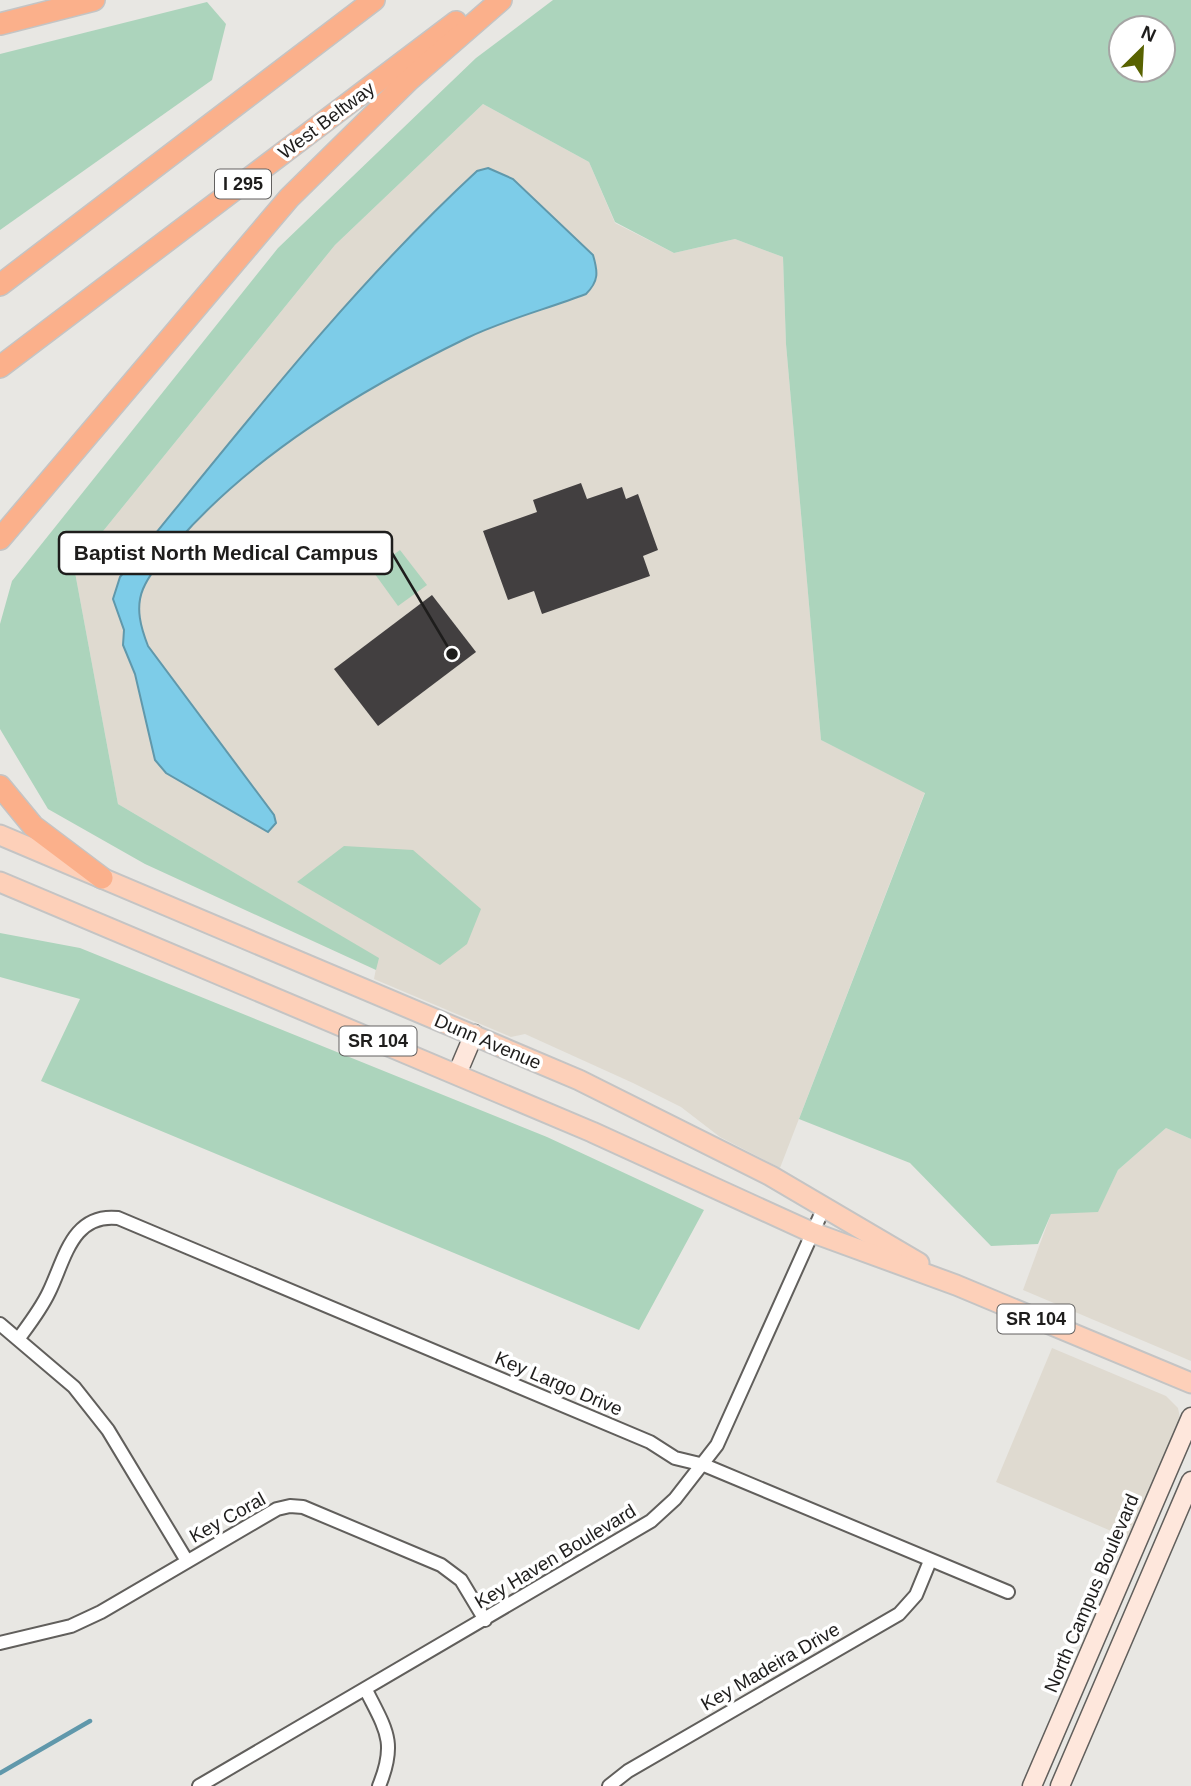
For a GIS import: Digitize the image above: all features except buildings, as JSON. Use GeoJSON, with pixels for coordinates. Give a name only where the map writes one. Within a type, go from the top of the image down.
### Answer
{"type":"FeatureCollection","features":[{"type":"Feature","properties":{"kind":"highway"},"geometry":{"type":"LineString","coordinates":[[0,24],[94,0]]}},
{"type":"Feature","properties":{"kind":"highway"},"geometry":{"type":"LineString","coordinates":[[0,285],[374,0]]}},
{"type":"Feature","properties":{"kind":"highway","name":"West Beltway"},"geometry":{"type":"LineString","coordinates":[[0,367],[485,0]]}},
{"type":"Feature","properties":{"kind":"highway"},"geometry":{"type":"LineString","coordinates":[[0,539],[289,198],[409,80],[501,0]]}},
{"type":"Feature","properties":{"kind":"highway"},"geometry":{"type":"LineString","coordinates":[[0,549],[18,520]]}},
{"type":"Feature","properties":{"kind":"highway"},"geometry":{"type":"LineString","coordinates":[[0,786],[33,826],[102,878]]}},
{"type":"Feature","properties":{"kind":"main road","name":"Dunn Avenue"},"geometry":{"type":"LineString","coordinates":[[0,835],[474,1034],[670,1123],[825,1205],[956,1285]]}},
{"type":"Feature","properties":{"kind":"main road","name":"Dunn Avenue"},"geometry":{"type":"LineString","coordinates":[[0,882],[457,1074],[811,1231],[956,1285],[1191,1383]]}},
{"type":"Feature","properties":{"kind":"street"},"geometry":{"type":"LineString","coordinates":[[457,1074],[474,1034]]}},
{"type":"Feature","properties":{"kind":"street","name":"Key Haven Boulevard"},"geometry":{"type":"LineString","coordinates":[[199,1786],[631,1536],[675,1499],[705,1465],[731,1419],[811,1231],[825,1205]]}},
{"type":"Feature","properties":{"kind":"street","name":"Key Largo Drive"},"geometry":{"type":"LineString","coordinates":[[19,1338],[49,1292],[71,1241],[81,1227],[94,1219],[118,1218],[650,1442],[675,1458],[705,1465],[1008,1592]]}},
{"type":"Feature","properties":{"kind":"street","name":"Key Coral"},"geometry":{"type":"LineString","coordinates":[[0,1324],[74,1387],[108,1430],[187,1561],[277,1509],[303,1507],[441,1565],[461,1580],[485,1620]]}},
{"type":"Feature","properties":{"kind":"street","name":"North Campus Boulevard"},"geometry":{"type":"LineString","coordinates":[[1031,1786],[1191,1417]]}},
{"type":"Feature","properties":{"kind":"street"},"geometry":{"type":"LineString","coordinates":[[1060,1786],[1191,1481]]}},
{"type":"Feature","properties":{"kind":"street"},"geometry":{"type":"LineString","coordinates":[[2,1638],[71,1626],[101,1612],[187,1561]]}},
{"type":"Feature","properties":{"kind":"street","name":"Key Madeira Drive"},"geometry":{"type":"LineString","coordinates":[[609,1786],[628,1771],[899,1614],[916,1595],[930,1561]]}},
{"type":"Feature","properties":{"kind":"street"},"geometry":{"type":"LineString","coordinates":[[366,1690],[389,1735],[389,1757],[379,1786]]}},
{"type":"Feature","properties":{"kind":"street"},"geometry":{"type":"LineString","coordinates":[[1047,1752],[1071,1763]]}},
{"type":"Feature","properties":{"kind":"shaded area"},"geometry":{"type":"Polygon","coordinates":[[[483,104],[589,162],[615,223],[674,253],[735,239],[783,257],[786,344],[821,740],[925,792],[780,1168],[720,1137],[681,1107],[633,1083],[525,1034],[511,1037],[374,979],[378,958],[118,804],[74,567],[335,245],[483,104]]]}},
{"type":"Feature","properties":{"kind":"shaded area"},"geometry":{"type":"Polygon","coordinates":[[[1166,1128],[1191,1139],[1191,1361],[1023,1290],[1051,1214],[1098,1211],[1118,1170],[1166,1128]]]}},
{"type":"Feature","properties":{"kind":"shaded area"},"geometry":{"type":"Polygon","coordinates":[[[1052,1348],[1166,1396],[1178,1408],[1180,1418],[1130,1539],[996,1482],[1052,1348]]]}},
{"type":"Feature","properties":{"kind":"green space"},"geometry":{"type":"Polygon","coordinates":[[[553,0],[1191,0],[1191,1139],[1166,1128],[1118,1170],[1098,1212],[1051,1214],[1038,1244],[991,1246],[910,1163],[799,1119],[925,793],[821,740],[786,344],[783,257],[735,239],[674,253],[615,222],[589,162],[483,104],[335,245],[74,567],[118,804],[379,958],[376,970],[145,864],[48,809],[0,729],[0,624],[12,581],[278,248],[476,58],[553,0]]]}},
{"type":"Feature","properties":{"kind":"green space"},"geometry":{"type":"Polygon","coordinates":[[[207,2],[226,24],[212,80],[0,230],[0,54],[207,2]]]}},
{"type":"Feature","properties":{"kind":"green space"},"geometry":{"type":"Polygon","coordinates":[[[400,550],[427,585],[398,606],[372,570],[400,550]]]}},
{"type":"Feature","properties":{"kind":"green space"},"geometry":{"type":"Polygon","coordinates":[[[344,846],[413,850],[481,909],[467,944],[440,965],[297,882],[344,846]]]}},
{"type":"Feature","properties":{"kind":"green space"},"geometry":{"type":"Polygon","coordinates":[[[0,933],[80,948],[547,1137],[704,1210],[639,1330],[41,1081],[80,999],[0,977],[0,933]]]}},
{"type":"Feature","properties":{"kind":"water"},"geometry":{"type":"Polygon","coordinates":[[[488,168],[513,179],[593,255],[596,276],[586,294],[467,338],[388,379],[311,426],[240,480],[207,510],[163,559],[143,589],[139,611],[148,646],[274,815],[276,823],[268,832],[166,773],[155,760],[135,674],[123,645],[124,630],[113,599],[120,577],[336,316],[428,218],[477,171],[488,168]]]}},
{"type":"Feature","properties":{"kind":"waterway"},"geometry":{"type":"LineString","coordinates":[[0,1773],[90,1721]]}},
{"type":"Feature","properties":{"kind":"place","name":"Baptist North Medical Campus"},"geometry":{"type":"Point","coordinates":[452,654]}}]}
